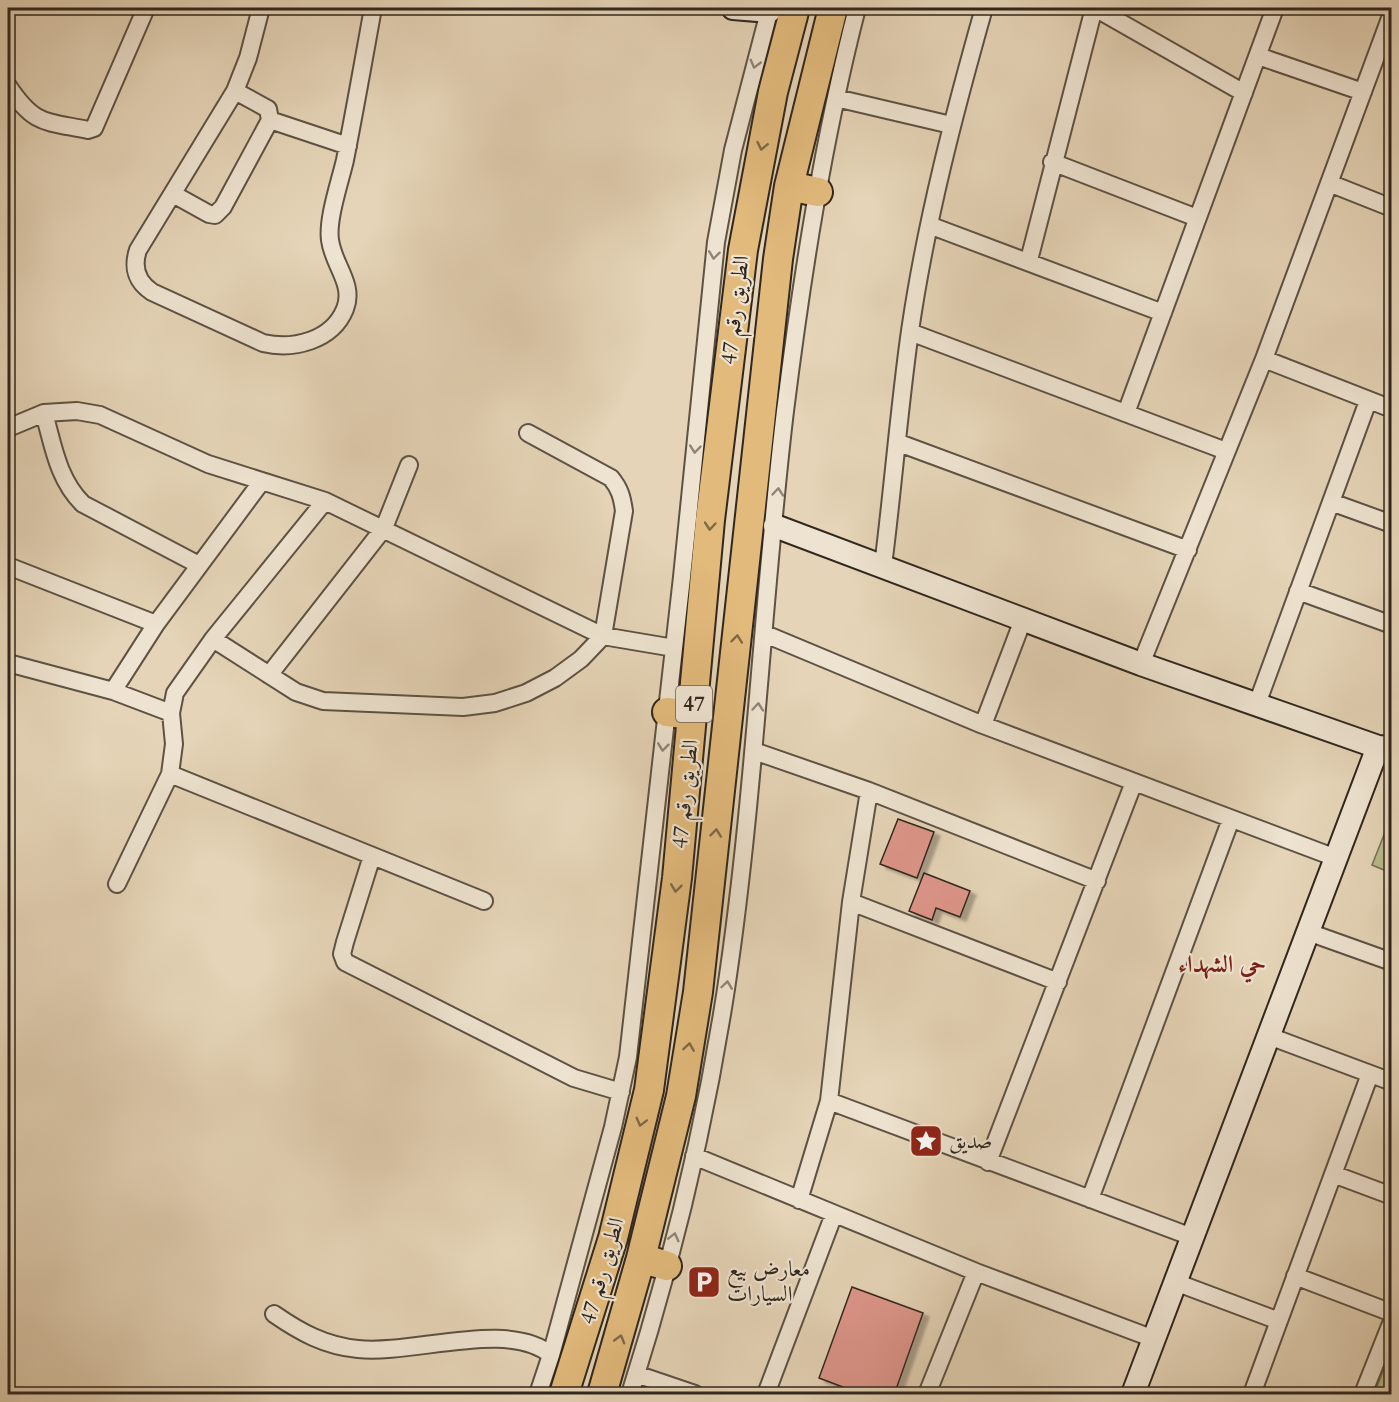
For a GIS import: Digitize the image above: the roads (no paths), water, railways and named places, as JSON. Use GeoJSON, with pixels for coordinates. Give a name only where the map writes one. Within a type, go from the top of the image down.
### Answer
{"type":"FeatureCollection","features":[{"type":"Feature","properties":{"kind":"highway"},"geometry":{"type":"LineString","coordinates":[[782,10],[831,16]]}},
{"type":"Feature","properties":{"kind":"highway","name":"الطريق رقم 47"},"geometry":{"type":"LineString","coordinates":[[564,1395],[610,1248],[635,1091],[677,878],[680,713],[710,520],[743,250],[782,10]]}},
{"type":"Feature","properties":{"kind":"highway","name":"الطريق رقم 47"},"geometry":{"type":"LineString","coordinates":[[602,1395],[654,1262],[711,887],[748,518],[778,259],[789,186],[831,16]]}},
{"type":"Feature","properties":{"kind":"highway"},"geometry":{"type":"LineString","coordinates":[[789,186],[818,192]]}},
{"type":"Feature","properties":{"kind":"highway"},"geometry":{"type":"LineString","coordinates":[[635,1091],[681,1096]]}},
{"type":"Feature","properties":{"kind":"street"},"geometry":{"type":"LineString","coordinates":[[8,86],[20,105],[36,119],[88,130],[94,128],[146,8]]}},
{"type":"Feature","properties":{"kind":"street"},"geometry":{"type":"LineString","coordinates":[[261,8],[248,58],[235,92],[138,250],[135,265],[142,284],[152,292],[263,343],[282,346],[301,344],[318,337],[334,326],[347,302],[347,285],[330,239],[373,8]]}},
{"type":"Feature","properties":{"kind":"street"},"geometry":{"type":"LineString","coordinates":[[680,713],[674,648],[716,242],[738,129],[782,10],[733,8]]}},
{"type":"Feature","properties":{"kind":"street"},"geometry":{"type":"LineString","coordinates":[[630,1395],[636,1374],[654,1262],[694,1156],[726,987],[754,751],[785,414],[818,192],[836,98],[857,8]]}},
{"type":"Feature","properties":{"kind":"street"},"geometry":{"type":"LineString","coordinates":[[883,566],[910,332],[929,225],[951,125],[984,8]]}},
{"type":"Feature","properties":{"kind":"street"},"geometry":{"type":"LineString","coordinates":[[1029,260],[1052,162],[1094,8],[1244,93]]}},
{"type":"Feature","properties":{"kind":"street"},"geometry":{"type":"LineString","coordinates":[[1126,412],[1275,8]]}},
{"type":"Feature","properties":{"kind":"street"},"geometry":{"type":"LineString","coordinates":[[1141,664],[1264,359],[1392,13]]}},
{"type":"Feature","properties":{"kind":"street"},"geometry":{"type":"LineString","coordinates":[[1258,56],[1363,92]]}},
{"type":"Feature","properties":{"kind":"street"},"geometry":{"type":"LineString","coordinates":[[173,194],[209,214],[220,212],[270,120],[267,109],[235,92]]}},
{"type":"Feature","properties":{"kind":"street"},"geometry":{"type":"LineString","coordinates":[[836,98],[951,125]]}},
{"type":"Feature","properties":{"kind":"street"},"geometry":{"type":"LineString","coordinates":[[270,120],[348,146]]}},
{"type":"Feature","properties":{"kind":"street"},"geometry":{"type":"LineString","coordinates":[[1052,162],[1197,218]]}},
{"type":"Feature","properties":{"kind":"street"},"geometry":{"type":"LineString","coordinates":[[1329,183],[1392,208]]}},
{"type":"Feature","properties":{"kind":"street"},"geometry":{"type":"LineString","coordinates":[[929,225],[1029,260],[1163,313]]}},
{"type":"Feature","properties":{"kind":"street"},"geometry":{"type":"LineString","coordinates":[[910,332],[1226,451]]}},
{"type":"Feature","properties":{"kind":"street"},"geometry":{"type":"LineString","coordinates":[[1264,359],[1392,409]]}},
{"type":"Feature","properties":{"kind":"street"},"geometry":{"type":"LineString","coordinates":[[1257,704],[1368,400]]}},
{"type":"Feature","properties":{"kind":"street"},"geometry":{"type":"LineString","coordinates":[[8,428],[44,413],[77,411],[100,415],[184,455],[325,501],[603,636],[674,648]]}},
{"type":"Feature","properties":{"kind":"street"},"geometry":{"type":"LineString","coordinates":[[44,413],[63,480],[83,504],[199,565]]}},
{"type":"Feature","properties":{"kind":"street"},"geometry":{"type":"LineString","coordinates":[[213,639],[308,697],[323,701],[463,707],[495,703],[526,693],[555,678],[581,659],[603,636],[624,511],[619,488],[603,472],[528,433]]}},
{"type":"Feature","properties":{"kind":"street"},"geometry":{"type":"LineString","coordinates":[[898,443],[1188,550]]}},
{"type":"Feature","properties":{"kind":"street"},"geometry":{"type":"LineString","coordinates":[[269,675],[384,528],[409,465]]}},
{"type":"Feature","properties":{"kind":"street"},"geometry":{"type":"LineString","coordinates":[[113,691],[156,624],[262,482]]}},
{"type":"Feature","properties":{"kind":"street"},"geometry":{"type":"LineString","coordinates":[[117,884],[170,774],[174,744],[171,713],[175,693],[213,639],[325,501]]}},
{"type":"Feature","properties":{"kind":"street"},"geometry":{"type":"LineString","coordinates":[[1331,502],[1392,524]]}},
{"type":"Feature","properties":{"kind":"street"},"geometry":{"type":"LineString","coordinates":[[775,526],[1024,617],[1141,664],[1385,748],[1336,858],[1133,1395]]}},
{"type":"Feature","properties":{"kind":"street"},"geometry":{"type":"LineString","coordinates":[[8,566],[156,624]]}},
{"type":"Feature","properties":{"kind":"street"},"geometry":{"type":"LineString","coordinates":[[1298,591],[1392,625]]}},
{"type":"Feature","properties":{"kind":"street"},"geometry":{"type":"LineString","coordinates":[[983,725],[1024,617]]}},
{"type":"Feature","properties":{"kind":"street"},"geometry":{"type":"LineString","coordinates":[[765,634],[983,725],[1336,858]]}},
{"type":"Feature","properties":{"kind":"street"},"geometry":{"type":"LineString","coordinates":[[8,663],[113,691],[171,713]]}},
{"type":"Feature","properties":{"kind":"street"},"geometry":{"type":"LineString","coordinates":[[754,751],[869,791],[1097,881]]}},
{"type":"Feature","properties":{"kind":"street"},"geometry":{"type":"LineString","coordinates":[[170,774],[484,901]]}},
{"type":"Feature","properties":{"kind":"street"},"geometry":{"type":"LineString","coordinates":[[988,1162],[1134,782]]}},
{"type":"Feature","properties":{"kind":"street"},"geometry":{"type":"LineString","coordinates":[[799,1200],[829,1101],[851,902],[869,791]]}},
{"type":"Feature","properties":{"kind":"street"},"geometry":{"type":"LineString","coordinates":[[1090,1199],[1232,819]]}},
{"type":"Feature","properties":{"kind":"street"},"geometry":{"type":"LineString","coordinates":[[372,856],[345,942],[342,954],[345,962],[574,1078],[635,1091],[538,1395]]}},
{"type":"Feature","properties":{"kind":"street"},"geometry":{"type":"LineString","coordinates":[[851,902],[1058,982]]}},
{"type":"Feature","properties":{"kind":"street"},"geometry":{"type":"LineString","coordinates":[[1308,932],[1392,962]]}},
{"type":"Feature","properties":{"kind":"street"},"geometry":{"type":"LineString","coordinates":[[1269,1036],[1392,1082]]}},
{"type":"Feature","properties":{"kind":"street"},"geometry":{"type":"LineString","coordinates":[[1252,1395],[1370,1074]]}},
{"type":"Feature","properties":{"kind":"street"},"geometry":{"type":"LineString","coordinates":[[829,1101],[1192,1237]]}},
{"type":"Feature","properties":{"kind":"street"},"geometry":{"type":"LineString","coordinates":[[694,1156],[976,1272],[1154,1339]]}},
{"type":"Feature","properties":{"kind":"street"},"geometry":{"type":"LineString","coordinates":[[1333,1174],[1392,1196]]}},
{"type":"Feature","properties":{"kind":"street"},"geometry":{"type":"LineString","coordinates":[[766,1395],[834,1214]]}},
{"type":"Feature","properties":{"kind":"street"},"geometry":{"type":"LineString","coordinates":[[927,1395],[976,1272]]}},
{"type":"Feature","properties":{"kind":"street"},"geometry":{"type":"LineString","coordinates":[[1295,1276],[1392,1313]]}},
{"type":"Feature","properties":{"kind":"street"},"geometry":{"type":"LineString","coordinates":[[1175,1282],[1279,1321]]}},
{"type":"Feature","properties":{"kind":"street"},"geometry":{"type":"LineString","coordinates":[[274,1314],[303,1334],[356,1349],[386,1350],[515,1339],[541,1346],[551,1355]]}},
{"type":"Feature","properties":{"kind":"street"},"geometry":{"type":"LineString","coordinates":[[1364,1395],[1392,1321]]}},
{"type":"Feature","properties":{"kind":"street"},"geometry":{"type":"LineString","coordinates":[[636,1374],[695,1395]]}},
{"type":"Feature","properties":{"kind":"place","name":"صديق"},"geometry":{"type":"Point","coordinates":[926,1141]}},
{"type":"Feature","properties":{"kind":"place","name":"معارض بيع السيارات"},"geometry":{"type":"Point","coordinates":[704,1282]}},
{"type":"Feature","properties":{"kind":"district","name":"حي الشهداء"},"geometry":{"type":"Point","coordinates":[1222,964]}}]}
